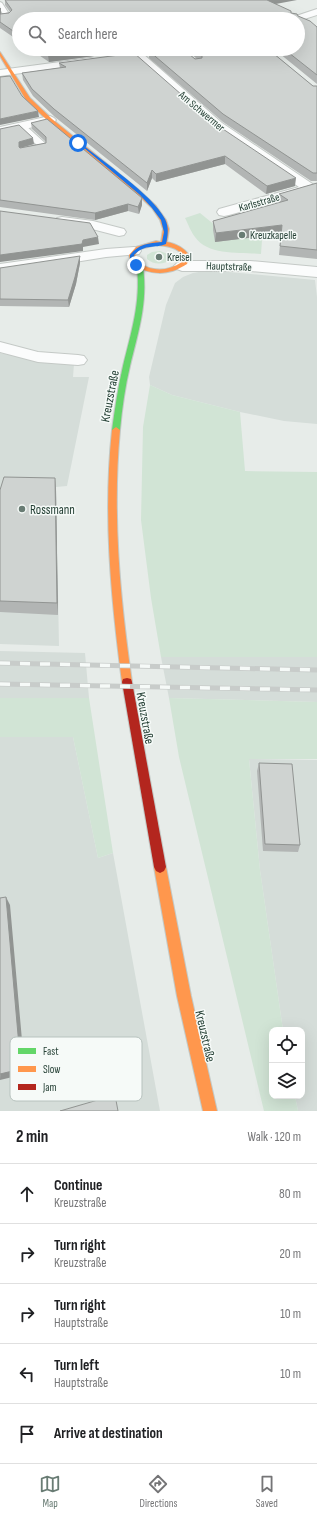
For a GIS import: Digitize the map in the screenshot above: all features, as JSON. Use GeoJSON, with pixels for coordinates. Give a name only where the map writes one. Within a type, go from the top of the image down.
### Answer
{"type":"FeatureCollection","features":[{"type":"Feature","properties":{"kind":"street"},"geometry":{"type":"LineString","coordinates":[[305,17],[317,12]]}},
{"type":"Feature","properties":{"kind":"street"},"geometry":{"type":"LineString","coordinates":[[0,53],[28,99],[50,120],[137,191],[154,207],[163,220],[166,229],[164,244]]}},
{"type":"Feature","properties":{"kind":"street"},"geometry":{"type":"LineString","coordinates":[[124,57],[131,56]]}},
{"type":"Feature","properties":{"kind":"street","name":"Am Schwermer"},"geometry":{"type":"LineString","coordinates":[[139,56],[218,126],[313,187]]}},
{"type":"Feature","properties":{"kind":"street"},"geometry":{"type":"LineString","coordinates":[[0,73],[103,59]]}},
{"type":"Feature","properties":{"kind":"street"},"geometry":{"type":"LineString","coordinates":[[0,131],[50,120]]}},
{"type":"Feature","properties":{"kind":"street","name":"Karlsstraße"},"geometry":{"type":"LineString","coordinates":[[224,212],[313,187]]}},
{"type":"Feature","properties":{"kind":"street"},"geometry":{"type":"LineString","coordinates":[[46,218],[93,225],[119,232]]}},
{"type":"Feature","properties":{"kind":"street","name":"Hauptstraße"},"geometry":{"type":"LineString","coordinates":[[136,260],[144,246],[164,244],[176,246],[180,263]]}},
{"type":"Feature","properties":{"kind":"street","name":"Hauptstraße"},"geometry":{"type":"LineString","coordinates":[[0,269],[70,259],[136,260],[155,272],[180,263],[275,268],[317,272]]}},
{"type":"Feature","properties":{"kind":"street","name":"Kreuzstraße"},"geometry":{"type":"LineString","coordinates":[[136,260],[142,278],[138,326],[124,378],[115,434],[112,514],[118,608],[129,698],[184,996],[210,1111]]}},
{"type":"Feature","properties":{"kind":"street"},"geometry":{"type":"LineString","coordinates":[[162,282],[180,263]]}},
{"type":"Feature","properties":{"kind":"street","name":"Kreuzstraße"},"geometry":{"type":"LineString","coordinates":[[138,326],[151,299]]}},
{"type":"Feature","properties":{"kind":"street"},"geometry":{"type":"LineString","coordinates":[[0,347],[38,357],[78,360]]}},
{"type":"Feature","properties":{"kind":"lane"},"geometry":{"type":"LineString","coordinates":[[0,4],[8,17],[0,18]]}},
{"type":"Feature","properties":{"kind":"lane"},"geometry":{"type":"LineString","coordinates":[[21,126],[43,146],[24,151]]}},
{"type":"Feature","properties":{"kind":"shaded area"},"geometry":{"type":"Polygon","coordinates":[[[204,271],[315,280],[317,297],[317,424],[284,421],[240,412],[172,395],[150,385],[149,377],[166,305],[175,283],[183,277],[204,271]]]}},
{"type":"Feature","properties":{"kind":"shaded area"},"geometry":{"type":"Polygon","coordinates":[[[0,353],[50,363],[74,364],[73,377],[89,377],[67,486],[56,487],[59,646],[0,644],[0,353]]]}},
{"type":"Feature","properties":{"kind":"shaded area"},"geometry":{"type":"Polygon","coordinates":[[[0,651],[85,653],[89,698],[0,698],[0,651]]]}},
{"type":"Feature","properties":{"kind":"shaded area"},"geometry":{"type":"Polygon","coordinates":[[[161,657],[317,657],[317,702],[169,698],[161,657]]]}},
{"type":"Feature","properties":{"kind":"shaded area"},"geometry":{"type":"Polygon","coordinates":[[[0,737],[73,737],[98,858],[113,853],[160,1111],[0,1111],[0,737]]]}},
{"type":"Feature","properties":{"kind":"shaded area"},"geometry":{"type":"Polygon","coordinates":[[[249,759],[317,760],[317,1111],[298,1111],[296,1099],[305,1099],[305,1027],[283,1027],[260,870],[249,759]]]}},
{"type":"Feature","properties":{"kind":"green space"},"geometry":{"type":"Polygon","coordinates":[[[200,213],[216,226],[257,230],[262,240],[261,254],[225,252],[208,247],[201,243],[194,235],[185,218],[200,213]]]}},
{"type":"Feature","properties":{"kind":"green space"},"geometry":{"type":"Polygon","coordinates":[[[160,251],[170,255],[171,259],[159,264],[147,259],[147,255],[152,252],[160,251]]]}},
{"type":"Feature","properties":{"kind":"green space"},"geometry":{"type":"Polygon","coordinates":[[[150,385],[172,395],[240,412],[245,471],[317,472],[317,657],[161,657],[151,598],[141,520],[143,427],[150,385]]]}},
{"type":"Feature","properties":{"kind":"green space"},"geometry":{"type":"Polygon","coordinates":[[[0,698],[89,698],[113,853],[98,858],[73,737],[0,737],[0,698]]]}},
{"type":"Feature","properties":{"kind":"green space"},"geometry":{"type":"Polygon","coordinates":[[[169,698],[317,702],[317,759],[249,759],[260,870],[283,1027],[269,1027],[269,1099],[296,1099],[298,1111],[264,1111],[179,757],[169,698]]]}},
{"type":"Feature","properties":{"kind":"building"},"geometry":{"type":"Polygon","coordinates":[[[5,0],[267,0],[291,12],[12,12],[12,30],[0,22],[0,14],[9,13],[12,10],[5,0]]]}},
{"type":"Feature","properties":{"kind":"building"},"geometry":{"type":"Polygon","coordinates":[[[305,19],[317,27],[317,75],[293,56],[305,56],[305,19]]]}},
{"type":"Feature","properties":{"kind":"building"},"geometry":{"type":"Polygon","coordinates":[[[112,56],[137,56],[214,123],[296,178],[267,186],[225,156],[156,174],[152,170],[147,183],[54,109],[32,89],[22,73],[66,67],[59,63],[112,56]]]}},
{"type":"Feature","properties":{"kind":"building"},"geometry":{"type":"Polygon","coordinates":[[[155,56],[191,56],[195,59],[202,58],[202,56],[277,56],[313,86],[317,86],[317,173],[313,173],[223,114],[155,56]]]}},
{"type":"Feature","properties":{"kind":"building"},"geometry":{"type":"Polygon","coordinates":[[[10,76],[22,96],[38,111],[0,119],[0,77],[10,76]]]}},
{"type":"Feature","properties":{"kind":"building"},"geometry":{"type":"Polygon","coordinates":[[[47,119],[142,198],[138,207],[128,204],[95,213],[0,200],[0,129],[19,125],[33,138],[19,142],[20,148],[46,143],[46,137],[31,123],[47,119]]]}},
{"type":"Feature","properties":{"kind":"building"},"geometry":{"type":"Polygon","coordinates":[[[317,183],[317,250],[280,246],[282,225],[216,233],[213,221],[288,200],[279,194],[317,183]]]}},
{"type":"Feature","properties":{"kind":"building"},"geometry":{"type":"Polygon","coordinates":[[[0,211],[90,223],[98,237],[83,240],[82,244],[0,255],[0,211]]]}},
{"type":"Feature","properties":{"kind":"building"},"geometry":{"type":"Polygon","coordinates":[[[80,256],[68,300],[0,299],[0,268],[80,256]]]}},
{"type":"Feature","properties":{"kind":"building"},"geometry":{"type":"Polygon","coordinates":[[[4,477],[55,478],[57,603],[0,601],[0,490],[4,477]]]}},
{"type":"Feature","properties":{"kind":"building"},"geometry":{"type":"Polygon","coordinates":[[[259,763],[292,764],[300,845],[265,844],[259,763]]]}},
{"type":"Feature","properties":{"kind":"building"},"geometry":{"type":"Polygon","coordinates":[[[6,897],[18,1037],[10,1037],[10,1072],[0,1074],[0,898],[6,897]]]}},
{"type":"Feature","properties":{"kind":"building"},"geometry":{"type":"Polygon","coordinates":[[[94,1101],[116,1101],[118,1111],[60,1111],[94,1101]]]}},
{"type":"Feature","properties":{"kind":"railway"},"geometry":{"type":"LineString","coordinates":[[0,663],[317,670]]}},
{"type":"Feature","properties":{"kind":"railway"},"geometry":{"type":"LineString","coordinates":[[0,684],[317,690]]}},
{"type":"Feature","properties":{"kind":"traffic: fast"},"geometry":{"type":"LineString","coordinates":[[116,430],[119,404],[140,309],[142,281],[140,268]]}},
{"type":"Feature","properties":{"kind":"traffic: slow"},"geometry":{"type":"LineString","coordinates":[[0,53],[28,99],[50,120],[137,191],[154,207],[163,220],[166,229],[164,243]]}},
{"type":"Feature","properties":{"kind":"traffic: slow"},"geometry":{"type":"LineString","coordinates":[[156,243],[181,249],[187,256],[185,263],[172,270],[159,272],[145,269],[133,262],[132,255],[138,248],[156,243]]}},
{"type":"Feature","properties":{"kind":"traffic: slow"},"geometry":{"type":"LineString","coordinates":[[116,430],[112,492],[113,556],[119,621],[127,682]]}},
{"type":"Feature","properties":{"kind":"traffic: slow"},"geometry":{"type":"LineString","coordinates":[[160,867],[184,996],[210,1111]]}},
{"type":"Feature","properties":{"kind":"traffic: jam"},"geometry":{"type":"LineString","coordinates":[[127,682],[160,867]]}},
{"type":"Feature","properties":{"kind":"place","name":"Kreuzkapelle"},"geometry":{"type":"Point","coordinates":[242,235]}},
{"type":"Feature","properties":{"kind":"place","name":"Kreisel"},"geometry":{"type":"Point","coordinates":[159,257]}},
{"type":"Feature","properties":{"kind":"place","name":"Rossmann"},"geometry":{"type":"Point","coordinates":[22,509]}},
{"type":"Feature","properties":{"kind":"route"},"geometry":{"type":"LineString","coordinates":[[78,143],[141,194],[154,207],[163,220],[166,229],[164,244],[156,243],[138,248],[132,255],[133,262],[136,265]]}}]}
